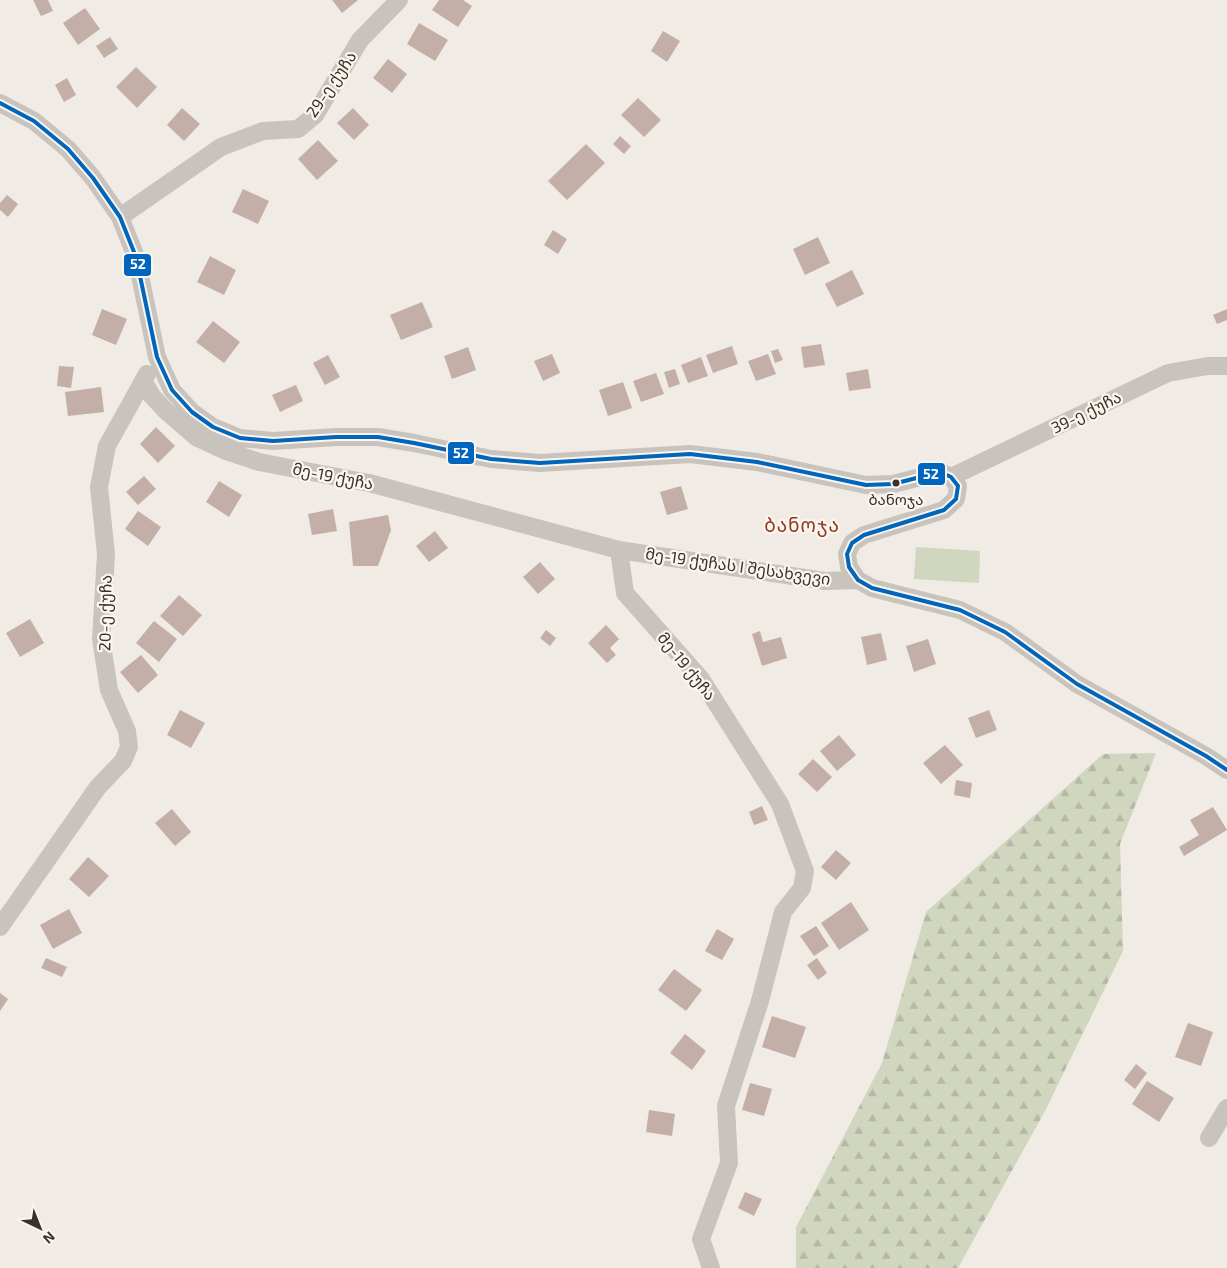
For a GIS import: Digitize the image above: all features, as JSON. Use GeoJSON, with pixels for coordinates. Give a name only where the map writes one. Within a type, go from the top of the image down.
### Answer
{"type":"FeatureCollection","features":[{"type":"Feature","properties":{"kind":"street","name":"29-ე ქუჩა"},"geometry":{"type":"LineString","coordinates":[[120,218],[221,146],[264,131],[298,129],[315,116],[360,40],[399,0]]}},
{"type":"Feature","properties":{"kind":"street"},"geometry":{"type":"LineString","coordinates":[[0,103],[34,121],[68,149],[93,178],[120,218],[136,257],[157,356],[172,390],[192,412],[213,427],[240,438],[273,441],[336,437],[378,437],[491,459],[540,463],[690,454],[757,462],[866,485],[893,484],[940,472],[951,477],[958,486],[956,499],[944,510],[864,535],[852,543],[847,554],[848,561],[849,567],[858,580],[872,588],[960,610],[1006,632],[1077,684],[1206,756],[1227,770]]}},
{"type":"Feature","properties":{"kind":"street","name":"20-ე ქუჩა"},"geometry":{"type":"LineString","coordinates":[[0,927],[98,787],[123,761],[129,747],[127,731],[108,690],[101,640],[106,554],[99,486],[107,446],[157,356]]}},
{"type":"Feature","properties":{"kind":"street","name":"39-ე ქუჩა"},"geometry":{"type":"LineString","coordinates":[[951,477],[1168,373],[1208,366],[1227,366]]}},
{"type":"Feature","properties":{"kind":"street","name":"მე-19 ქუჩა"},"geometry":{"type":"LineString","coordinates":[[143,381],[152,396],[165,410],[196,437],[226,451],[259,462],[369,483],[619,550],[625,594],[701,679],[780,804],[804,871],[802,888],[783,912],[760,1001],[726,1106],[728,1163],[701,1239],[711,1268]]}},
{"type":"Feature","properties":{"kind":"street","name":"მე-19 ქუჩას I შესახვევი"},"geometry":{"type":"LineString","coordinates":[[619,550],[825,581],[858,580]]}},
{"type":"Feature","properties":{"kind":"street"},"geometry":{"type":"LineString","coordinates":[[1209,1138],[1227,1108]]}},
{"type":"Feature","properties":{"kind":"green space"},"geometry":{"type":"Polygon","coordinates":[[[916,547],[980,551],[979,583],[914,579],[916,547]]]}},
{"type":"Feature","properties":{"kind":"green space"},"geometry":{"type":"Polygon","coordinates":[[[1156,753],[1120,844],[1123,951],[1045,1111],[958,1268],[796,1268],[796,1227],[882,1063],[926,912],[1103,754],[1156,753]]]}},
{"type":"Feature","properties":{"kind":"building"},"geometry":{"type":"Polygon","coordinates":[[[33,0],[48,0],[53,11],[41,16],[33,0]]]}},
{"type":"Feature","properties":{"kind":"building"},"geometry":{"type":"Polygon","coordinates":[[[332,0],[358,0],[342,13],[332,0]]]}},
{"type":"Feature","properties":{"kind":"building"},"geometry":{"type":"Polygon","coordinates":[[[439,0],[463,0],[472,6],[458,27],[432,10],[439,0]]]}},
{"type":"Feature","properties":{"kind":"building"},"geometry":{"type":"Polygon","coordinates":[[[85,8],[100,29],[78,45],[63,23],[85,8]]]}},
{"type":"Feature","properties":{"kind":"building"},"geometry":{"type":"Polygon","coordinates":[[[419,23],[448,40],[435,61],[407,44],[419,23]]]}},
{"type":"Feature","properties":{"kind":"building"},"geometry":{"type":"Polygon","coordinates":[[[663,31],[680,41],[667,62],[651,51],[663,31]]]}},
{"type":"Feature","properties":{"kind":"building"},"geometry":{"type":"Polygon","coordinates":[[[110,37],[118,49],[104,58],[96,46],[110,37]]]}},
{"type":"Feature","properties":{"kind":"building"},"geometry":{"type":"Polygon","coordinates":[[[388,59],[407,74],[392,93],[373,78],[388,59]]]}},
{"type":"Feature","properties":{"kind":"building"},"geometry":{"type":"Polygon","coordinates":[[[136,67],[157,87],[137,108],[116,87],[136,67]]]}},
{"type":"Feature","properties":{"kind":"building"},"geometry":{"type":"Polygon","coordinates":[[[67,78],[76,95],[64,102],[55,85],[67,78]]]}},
{"type":"Feature","properties":{"kind":"building"},"geometry":{"type":"Polygon","coordinates":[[[638,98],[661,120],[644,137],[621,115],[638,98]]]}},
{"type":"Feature","properties":{"kind":"building"},"geometry":{"type":"Polygon","coordinates":[[[182,108],[200,124],[184,141],[167,125],[182,108]]]}},
{"type":"Feature","properties":{"kind":"building"},"geometry":{"type":"Polygon","coordinates":[[[353,108],[369,125],[354,140],[337,123],[353,108]]]}},
{"type":"Feature","properties":{"kind":"building"},"geometry":{"type":"Polygon","coordinates":[[[620,136],[631,146],[624,154],[613,144],[620,136]]]}},
{"type":"Feature","properties":{"kind":"building"},"geometry":{"type":"Polygon","coordinates":[[[318,140],[338,161],[317,180],[298,159],[318,140]]]}},
{"type":"Feature","properties":{"kind":"building"},"geometry":{"type":"Polygon","coordinates":[[[586,144],[605,163],[567,200],[548,181],[586,144]]]}},
{"type":"Feature","properties":{"kind":"building"},"geometry":{"type":"Polygon","coordinates":[[[243,189],[269,201],[258,224],[232,212],[243,189]]]}},
{"type":"Feature","properties":{"kind":"building"},"geometry":{"type":"Polygon","coordinates":[[[7,195],[18,204],[8,217],[0,210],[0,203],[7,195]]]}},
{"type":"Feature","properties":{"kind":"building"},"geometry":{"type":"Polygon","coordinates":[[[553,230],[567,239],[558,254],[544,245],[553,230]]]}},
{"type":"Feature","properties":{"kind":"building"},"geometry":{"type":"Polygon","coordinates":[[[818,237],[830,263],[805,275],[793,249],[818,237]]]}},
{"type":"Feature","properties":{"kind":"building"},"geometry":{"type":"Polygon","coordinates":[[[210,256],[236,270],[224,295],[197,282],[210,256]]]}},
{"type":"Feature","properties":{"kind":"building"},"geometry":{"type":"Polygon","coordinates":[[[852,270],[864,294],[837,307],[825,284],[852,270]]]}},
{"type":"Feature","properties":{"kind":"building"},"geometry":{"type":"Polygon","coordinates":[[[422,302],[433,327],[401,340],[390,315],[422,302]]]}},
{"type":"Feature","properties":{"kind":"building"},"geometry":{"type":"Polygon","coordinates":[[[102,309],[127,319],[116,345],[92,335],[102,309]]]}},
{"type":"Feature","properties":{"kind":"building"},"geometry":{"type":"Polygon","coordinates":[[[1227,309],[1227,320],[1217,324],[1213,315],[1227,309]]]}},
{"type":"Feature","properties":{"kind":"building"},"geometry":{"type":"Polygon","coordinates":[[[213,321],[240,342],[224,363],[196,342],[213,321]]]}},
{"type":"Feature","properties":{"kind":"building"},"geometry":{"type":"Polygon","coordinates":[[[821,344],[825,365],[804,368],[801,347],[821,344]]]}},
{"type":"Feature","properties":{"kind":"building"},"geometry":{"type":"Polygon","coordinates":[[[732,346],[738,364],[713,373],[706,355],[732,346]]]}},
{"type":"Feature","properties":{"kind":"building"},"geometry":{"type":"Polygon","coordinates":[[[468,347],[476,370],[452,379],[444,356],[468,347]]]}},
{"type":"Feature","properties":{"kind":"building"},"geometry":{"type":"Polygon","coordinates":[[[778,349],[783,360],[775,363],[771,351],[778,349]]]}},
{"type":"Feature","properties":{"kind":"building"},"geometry":{"type":"Polygon","coordinates":[[[552,354],[560,373],[543,381],[534,361],[552,354]]]}},
{"type":"Feature","properties":{"kind":"building"},"geometry":{"type":"Polygon","coordinates":[[[768,354],[776,374],[756,381],[748,361],[768,354]]]}},
{"type":"Feature","properties":{"kind":"building"},"geometry":{"type":"Polygon","coordinates":[[[328,355],[340,377],[325,385],[313,363],[328,355]]]}},
{"type":"Feature","properties":{"kind":"building"},"geometry":{"type":"Polygon","coordinates":[[[701,357],[708,376],[688,383],[681,365],[701,357]]]}},
{"type":"Feature","properties":{"kind":"building"},"geometry":{"type":"Polygon","coordinates":[[[59,366],[74,367],[71,388],[57,386],[59,366]]]}},
{"type":"Feature","properties":{"kind":"building"},"geometry":{"type":"Polygon","coordinates":[[[675,369],[680,384],[669,388],[664,372],[675,369]]]}},
{"type":"Feature","properties":{"kind":"building"},"geometry":{"type":"Polygon","coordinates":[[[868,369],[871,388],[849,391],[846,373],[868,369]]]}},
{"type":"Feature","properties":{"kind":"building"},"geometry":{"type":"Polygon","coordinates":[[[656,373],[664,394],[641,402],[633,381],[656,373]]]}},
{"type":"Feature","properties":{"kind":"building"},"geometry":{"type":"Polygon","coordinates":[[[623,382],[632,408],[608,416],[599,390],[623,382]]]}},
{"type":"Feature","properties":{"kind":"building"},"geometry":{"type":"Polygon","coordinates":[[[296,385],[303,401],[280,412],[272,395],[296,385]]]}},
{"type":"Feature","properties":{"kind":"building"},"geometry":{"type":"Polygon","coordinates":[[[101,387],[104,412],[68,416],[65,392],[101,387]]]}},
{"type":"Feature","properties":{"kind":"building"},"geometry":{"type":"Polygon","coordinates":[[[156,427],[175,446],[158,463],[140,444],[156,427]]]}},
{"type":"Feature","properties":{"kind":"building"},"geometry":{"type":"Polygon","coordinates":[[[144,476],[156,489],[138,505],[126,492],[144,476]]]}},
{"type":"Feature","properties":{"kind":"building"},"geometry":{"type":"Polygon","coordinates":[[[219,481],[242,495],[229,517],[206,502],[219,481]]]}},
{"type":"Feature","properties":{"kind":"building"},"geometry":{"type":"Polygon","coordinates":[[[681,486],[688,509],[667,515],[660,492],[681,486]]]}},
{"type":"Feature","properties":{"kind":"building"},"geometry":{"type":"Polygon","coordinates":[[[333,509],[337,531],[312,535],[308,514],[333,509]]]}},
{"type":"Feature","properties":{"kind":"building"},"geometry":{"type":"Polygon","coordinates":[[[138,511],[161,527],[148,546],[125,529],[138,511]]]}},
{"type":"Feature","properties":{"kind":"building"},"geometry":{"type":"Polygon","coordinates":[[[388,515],[391,530],[378,566],[353,566],[349,522],[388,515]]]}},
{"type":"Feature","properties":{"kind":"building"},"geometry":{"type":"Polygon","coordinates":[[[435,531],[448,548],[429,562],[416,546],[435,531]]]}},
{"type":"Feature","properties":{"kind":"building"},"geometry":{"type":"Polygon","coordinates":[[[540,562],[555,579],[538,594],[523,577],[540,562]]]}},
{"type":"Feature","properties":{"kind":"building"},"geometry":{"type":"Polygon","coordinates":[[[179,595],[202,615],[183,636],[160,616],[179,595]]]}},
{"type":"Feature","properties":{"kind":"building"},"geometry":{"type":"Polygon","coordinates":[[[30,619],[44,643],[20,657],[6,633],[30,619]]]}},
{"type":"Feature","properties":{"kind":"building"},"geometry":{"type":"Polygon","coordinates":[[[154,621],[177,639],[159,662],[136,643],[154,621]]]}},
{"type":"Feature","properties":{"kind":"building"},"geometry":{"type":"Polygon","coordinates":[[[606,625],[619,639],[610,648],[616,655],[607,663],[588,643],[606,625]]]}},
{"type":"Feature","properties":{"kind":"building"},"geometry":{"type":"Polygon","coordinates":[[[546,630],[556,638],[550,646],[540,638],[546,630]]]}},
{"type":"Feature","properties":{"kind":"building"},"geometry":{"type":"Polygon","coordinates":[[[760,631],[763,642],[781,637],[787,658],[762,666],[752,634],[760,631]]]}},
{"type":"Feature","properties":{"kind":"building"},"geometry":{"type":"Polygon","coordinates":[[[881,633],[887,660],[867,665],[861,637],[881,633]]]}},
{"type":"Feature","properties":{"kind":"building"},"geometry":{"type":"Polygon","coordinates":[[[928,639],[936,664],[914,672],[906,646],[928,639]]]}},
{"type":"Feature","properties":{"kind":"building"},"geometry":{"type":"Polygon","coordinates":[[[141,655],[158,675],[138,693],[120,672],[141,655]]]}},
{"type":"Feature","properties":{"kind":"building"},"geometry":{"type":"Polygon","coordinates":[[[180,710],[205,723],[191,748],[167,735],[180,710]]]}},
{"type":"Feature","properties":{"kind":"building"},"geometry":{"type":"Polygon","coordinates":[[[989,710],[997,730],[976,738],[968,718],[989,710]]]}},
{"type":"Feature","properties":{"kind":"building"},"geometry":{"type":"Polygon","coordinates":[[[839,735],[856,755],[837,771],[820,751],[839,735]]]}},
{"type":"Feature","properties":{"kind":"building"},"geometry":{"type":"Polygon","coordinates":[[[945,745],[963,765],[941,784],[923,763],[945,745]]]}},
{"type":"Feature","properties":{"kind":"building"},"geometry":{"type":"Polygon","coordinates":[[[813,759],[832,777],[817,792],[798,774],[813,759]]]}},
{"type":"Feature","properties":{"kind":"building"},"geometry":{"type":"Polygon","coordinates":[[[956,780],[972,783],[970,798],[954,795],[956,780]]]}},
{"type":"Feature","properties":{"kind":"building"},"geometry":{"type":"Polygon","coordinates":[[[762,806],[768,820],[754,825],[749,812],[762,806]]]}},
{"type":"Feature","properties":{"kind":"building"},"geometry":{"type":"Polygon","coordinates":[[[1213,807],[1227,830],[1184,856],[1179,847],[1199,835],[1190,820],[1213,807]]]}},
{"type":"Feature","properties":{"kind":"building"},"geometry":{"type":"Polygon","coordinates":[[[172,809],[191,832],[175,846],[155,823],[172,809]]]}},
{"type":"Feature","properties":{"kind":"building"},"geometry":{"type":"Polygon","coordinates":[[[836,850],[851,863],[836,880],[821,867],[836,850]]]}},
{"type":"Feature","properties":{"kind":"building"},"geometry":{"type":"Polygon","coordinates":[[[88,857],[109,876],[89,897],[69,879],[88,857]]]}},
{"type":"Feature","properties":{"kind":"building"},"geometry":{"type":"Polygon","coordinates":[[[851,902],[869,930],[839,950],[821,923],[851,902]]]}},
{"type":"Feature","properties":{"kind":"building"},"geometry":{"type":"Polygon","coordinates":[[[69,909],[82,933],[53,949],[40,925],[69,909]]]}},
{"type":"Feature","properties":{"kind":"building"},"geometry":{"type":"Polygon","coordinates":[[[816,926],[829,946],[814,956],[800,936],[816,926]]]}},
{"type":"Feature","properties":{"kind":"building"},"geometry":{"type":"Polygon","coordinates":[[[717,929],[734,939],[722,960],[705,951],[717,929]]]}},
{"type":"Feature","properties":{"kind":"building"},"geometry":{"type":"Polygon","coordinates":[[[46,958],[67,967],[62,977],[41,968],[46,958]]]}},
{"type":"Feature","properties":{"kind":"building"},"geometry":{"type":"Polygon","coordinates":[[[817,958],[827,973],[818,980],[807,965],[817,958]]]}},
{"type":"Feature","properties":{"kind":"building"},"geometry":{"type":"Polygon","coordinates":[[[674,969],[702,990],[686,1011],[658,990],[674,969]]]}},
{"type":"Feature","properties":{"kind":"building"},"geometry":{"type":"Polygon","coordinates":[[[0,993],[8,999],[0,1011],[0,993]]]}},
{"type":"Feature","properties":{"kind":"building"},"geometry":{"type":"Polygon","coordinates":[[[772,1016],[806,1027],[795,1058],[762,1047],[772,1016]]]}},
{"type":"Feature","properties":{"kind":"building"},"geometry":{"type":"Polygon","coordinates":[[[1188,1023],[1213,1032],[1201,1066],[1175,1057],[1188,1023]]]}},
{"type":"Feature","properties":{"kind":"building"},"geometry":{"type":"Polygon","coordinates":[[[685,1034],[706,1051],[692,1070],[670,1053],[685,1034]]]}},
{"type":"Feature","properties":{"kind":"building"},"geometry":{"type":"Polygon","coordinates":[[[1136,1064],[1147,1073],[1135,1089],[1124,1080],[1136,1064]]]}},
{"type":"Feature","properties":{"kind":"building"},"geometry":{"type":"Polygon","coordinates":[[[1147,1081],[1174,1098],[1159,1122],[1132,1104],[1147,1081]]]}},
{"type":"Feature","properties":{"kind":"building"},"geometry":{"type":"Polygon","coordinates":[[[750,1083],[772,1089],[764,1116],[742,1110],[750,1083]]]}},
{"type":"Feature","properties":{"kind":"building"},"geometry":{"type":"Polygon","coordinates":[[[649,1110],[675,1114],[672,1136],[646,1132],[649,1110]]]}},
{"type":"Feature","properties":{"kind":"building"},"geometry":{"type":"Polygon","coordinates":[[[745,1192],[762,1199],[754,1216],[738,1208],[745,1192]]]}},
{"type":"Feature","properties":{"kind":"transit line","name":"52"},"geometry":{"type":"LineString","coordinates":[[0,103],[34,121],[68,149],[93,178],[120,217],[136,257],[157,357],[172,390],[192,412],[213,427],[240,438],[273,441],[336,437],[378,437],[491,459],[540,463],[690,454],[757,462],[866,485],[893,484],[940,472],[951,477],[958,486],[956,499],[944,510],[864,535],[852,543],[847,554],[849,567],[858,580],[872,588],[960,610],[1005,632],[1077,684],[1206,756],[1227,770]]}},
{"type":"Feature","properties":{"kind":"place","name":"ბანოჯა"},"geometry":{"type":"Point","coordinates":[896,483]}},
{"type":"Feature","properties":{"kind":"district","name":"ბანოჯა"},"geometry":{"type":"Point","coordinates":[802,525]}}]}
